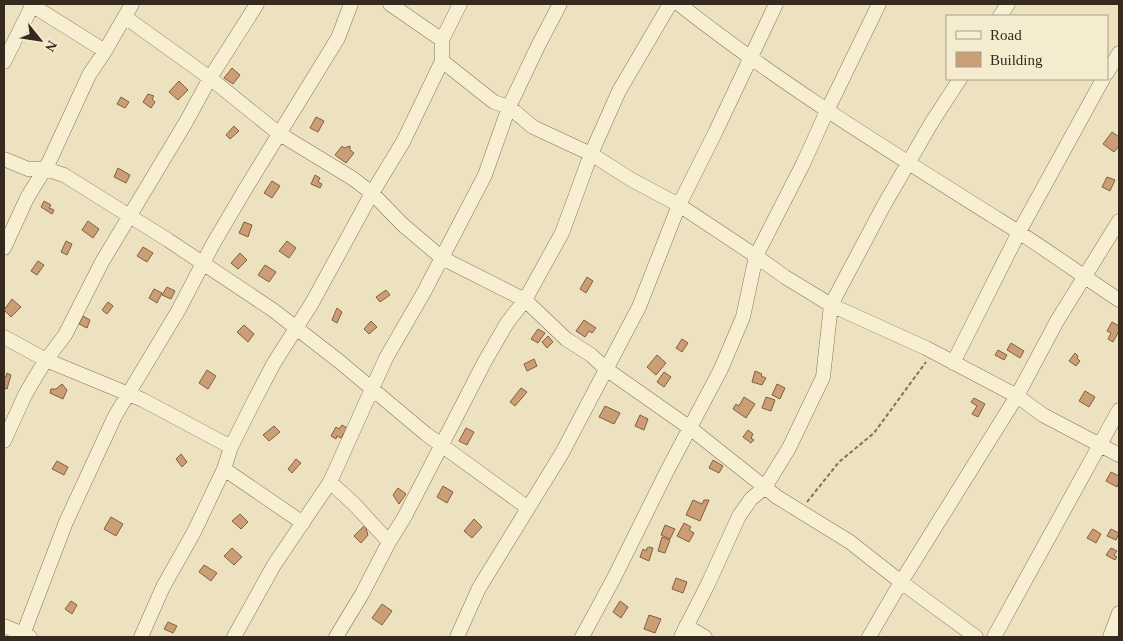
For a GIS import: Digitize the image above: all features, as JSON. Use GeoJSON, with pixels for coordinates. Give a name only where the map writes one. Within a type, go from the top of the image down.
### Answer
{"type":"FeatureCollection","features":[{"type":"Feature","properties":{"kind":"street"},"geometry":{"type":"LineString","coordinates":[[4,62],[32,4],[105,51]]}},
{"type":"Feature","properties":{"kind":"street"},"geometry":{"type":"LineString","coordinates":[[4,248],[27,198],[44,169],[89,76],[132,4]]}},
{"type":"Feature","properties":{"kind":"street"},"geometry":{"type":"LineString","coordinates":[[4,441],[25,395],[46,360],[66,336],[102,262],[186,122],[210,78],[257,4]]}},
{"type":"Feature","properties":{"kind":"street"},"geometry":{"type":"LineString","coordinates":[[4,626],[25,636],[66,522],[116,416],[178,312],[203,263],[278,133],[338,38],[351,4]]}},
{"type":"Feature","properties":{"kind":"street"},"geometry":{"type":"LineString","coordinates":[[390,4],[442,40]]}},
{"type":"Feature","properties":{"kind":"street"},"geometry":{"type":"LineString","coordinates":[[141,637],[163,587],[194,532],[252,405],[403,142],[442,61],[442,40],[460,4]]}},
{"type":"Feature","properties":{"kind":"street"},"geometry":{"type":"LineString","coordinates":[[234,637],[274,565],[330,482],[372,388],[485,175],[509,107],[560,4]]}},
{"type":"Feature","properties":{"kind":"street"},"geometry":{"type":"LineString","coordinates":[[336,637],[405,516],[484,361],[507,323],[525,300],[562,233],[591,154],[619,91],[670,4]]}},
{"type":"Feature","properties":{"kind":"street"},"geometry":{"type":"LineString","coordinates":[[679,4],[750,58],[827,111],[1019,232],[1119,300]]}},
{"type":"Feature","properties":{"kind":"street"},"geometry":{"type":"LineString","coordinates":[[457,637],[479,588],[562,453],[639,307],[679,205],[776,4]]}},
{"type":"Feature","properties":{"kind":"street"},"geometry":{"type":"LineString","coordinates":[[582,637],[721,369],[743,317],[756,256],[803,164],[879,4]]}},
{"type":"Feature","properties":{"kind":"street"},"geometry":{"type":"LineString","coordinates":[[1001,15],[1008,4]]}},
{"type":"Feature","properties":{"kind":"street"},"geometry":{"type":"LineString","coordinates":[[125,17],[210,78],[278,133],[352,178],[372,193],[402,224],[442,258],[525,300],[566,339],[690,428],[777,497],[801,510],[850,542],[976,637]]}},
{"type":"Feature","properties":{"kind":"street"},"geometry":{"type":"LineString","coordinates":[[1108,71],[1119,53]]}},
{"type":"Feature","properties":{"kind":"street"},"geometry":{"type":"LineString","coordinates":[[442,61],[494,102],[509,107],[534,127],[591,154],[632,180],[679,205],[785,277],[831,305],[934,352],[1017,396],[1043,415],[1119,455]]}},
{"type":"Feature","properties":{"kind":"street"},"geometry":{"type":"LineString","coordinates":[[705,637],[684,632],[739,516],[751,499],[765,487],[789,448],[823,377],[831,305],[884,205],[959,80]]}},
{"type":"Feature","properties":{"kind":"street"},"geometry":{"type":"LineString","coordinates":[[954,363],[1019,232],[1102,80]]}},
{"type":"Feature","properties":{"kind":"street"},"geometry":{"type":"LineString","coordinates":[[4,159],[28,169],[44,169],[64,174],[203,263],[296,327],[372,388],[394,409],[528,508]]}},
{"type":"Feature","properties":{"kind":"street"},"geometry":{"type":"LineString","coordinates":[[869,637],[901,582],[1017,396],[1057,321],[1119,221]]}},
{"type":"Feature","properties":{"kind":"street"},"geometry":{"type":"LineString","coordinates":[[4,337],[46,360],[151,404],[231,448]]}},
{"type":"Feature","properties":{"kind":"street"},"geometry":{"type":"LineString","coordinates":[[994,637],[1119,410]]}},
{"type":"Feature","properties":{"kind":"street"},"geometry":{"type":"LineString","coordinates":[[224,469],[302,523]]}},
{"type":"Feature","properties":{"kind":"street"},"geometry":{"type":"LineString","coordinates":[[330,482],[354,504],[389,542]]}},
{"type":"Feature","properties":{"kind":"street"},"geometry":{"type":"LineString","coordinates":[[1110,637],[1119,613]]}},
{"type":"Feature","properties":{"kind":"path"},"geometry":{"type":"LineString","coordinates":[[801,510],[840,462],[874,433],[934,352]]}},
{"type":"Feature","properties":{"kind":"building"},"geometry":{"type":"Polygon","coordinates":[[[232,68],[240,75],[233,84],[224,78],[232,68]]]}},
{"type":"Feature","properties":{"kind":"building"},"geometry":{"type":"Polygon","coordinates":[[[179,81],[188,90],[178,100],[169,92],[179,81]]]}},
{"type":"Feature","properties":{"kind":"building"},"geometry":{"type":"Polygon","coordinates":[[[148,94],[154,96],[152,99],[155,102],[151,108],[143,102],[148,94]]]}},
{"type":"Feature","properties":{"kind":"building"},"geometry":{"type":"Polygon","coordinates":[[[121,97],[129,102],[125,108],[117,104],[121,97]]]}},
{"type":"Feature","properties":{"kind":"building"},"geometry":{"type":"Polygon","coordinates":[[[316,117],[324,121],[318,132],[310,128],[316,117]]]}},
{"type":"Feature","properties":{"kind":"building"},"geometry":{"type":"Polygon","coordinates":[[[234,126],[239,131],[230,139],[226,135],[234,126]]]}},
{"type":"Feature","properties":{"kind":"building"},"geometry":{"type":"Polygon","coordinates":[[[1112,132],[1119,137],[1119,146],[1114,152],[1103,144],[1112,132]]]}},
{"type":"Feature","properties":{"kind":"building"},"geometry":{"type":"Polygon","coordinates":[[[342,146],[344,148],[350,146],[350,150],[354,153],[346,163],[335,155],[342,146]]]}},
{"type":"Feature","properties":{"kind":"building"},"geometry":{"type":"Polygon","coordinates":[[[118,168],[130,175],[126,183],[114,177],[118,168]]]}},
{"type":"Feature","properties":{"kind":"building"},"geometry":{"type":"Polygon","coordinates":[[[315,175],[320,178],[318,182],[322,184],[320,188],[311,184],[315,175]]]}},
{"type":"Feature","properties":{"kind":"building"},"geometry":{"type":"Polygon","coordinates":[[[1107,177],[1115,180],[1110,191],[1102,187],[1107,177]]]}},
{"type":"Feature","properties":{"kind":"building"},"geometry":{"type":"Polygon","coordinates":[[[272,181],[280,186],[272,198],[264,193],[272,181]]]}},
{"type":"Feature","properties":{"kind":"building"},"geometry":{"type":"Polygon","coordinates":[[[44,201],[51,205],[49,208],[54,210],[52,214],[41,207],[44,201]]]}},
{"type":"Feature","properties":{"kind":"building"},"geometry":{"type":"Polygon","coordinates":[[[88,221],[99,229],[93,238],[82,230],[88,221]]]}},
{"type":"Feature","properties":{"kind":"building"},"geometry":{"type":"Polygon","coordinates":[[[244,222],[252,225],[248,237],[239,233],[244,222]]]}},
{"type":"Feature","properties":{"kind":"building"},"geometry":{"type":"Polygon","coordinates":[[[66,241],[72,244],[67,255],[61,252],[66,241]]]}},
{"type":"Feature","properties":{"kind":"building"},"geometry":{"type":"Polygon","coordinates":[[[287,241],[296,248],[289,258],[279,251],[287,241]]]}},
{"type":"Feature","properties":{"kind":"building"},"geometry":{"type":"Polygon","coordinates":[[[143,247],[153,253],[147,262],[137,256],[143,247]]]}},
{"type":"Feature","properties":{"kind":"building"},"geometry":{"type":"Polygon","coordinates":[[[240,253],[247,260],[238,269],[231,263],[240,253]]]}},
{"type":"Feature","properties":{"kind":"building"},"geometry":{"type":"Polygon","coordinates":[[[38,261],[44,265],[37,275],[31,271],[38,261]]]}},
{"type":"Feature","properties":{"kind":"building"},"geometry":{"type":"Polygon","coordinates":[[[265,265],[276,272],[269,282],[258,275],[265,265]]]}},
{"type":"Feature","properties":{"kind":"building"},"geometry":{"type":"Polygon","coordinates":[[[587,277],[593,281],[586,293],[580,289],[587,277]]]}},
{"type":"Feature","properties":{"kind":"building"},"geometry":{"type":"Polygon","coordinates":[[[167,287],[175,291],[171,299],[162,295],[167,287]]]}},
{"type":"Feature","properties":{"kind":"building"},"geometry":{"type":"Polygon","coordinates":[[[154,289],[162,293],[157,303],[149,298],[154,289]]]}},
{"type":"Feature","properties":{"kind":"building"},"geometry":{"type":"Polygon","coordinates":[[[386,290],[390,295],[380,302],[376,297],[386,290]]]}},
{"type":"Feature","properties":{"kind":"building"},"geometry":{"type":"Polygon","coordinates":[[[12,299],[21,307],[11,317],[4,310],[12,299]]]}},
{"type":"Feature","properties":{"kind":"building"},"geometry":{"type":"Polygon","coordinates":[[[108,302],[113,306],[107,314],[102,310],[108,302]]]}},
{"type":"Feature","properties":{"kind":"building"},"geometry":{"type":"Polygon","coordinates":[[[337,308],[342,312],[337,323],[332,320],[337,308]]]}},
{"type":"Feature","properties":{"kind":"building"},"geometry":{"type":"Polygon","coordinates":[[[83,316],[90,320],[87,328],[79,324],[83,316]]]}},
{"type":"Feature","properties":{"kind":"building"},"geometry":{"type":"Polygon","coordinates":[[[584,320],[596,328],[592,333],[589,331],[585,337],[576,331],[584,320]]]}},
{"type":"Feature","properties":{"kind":"building"},"geometry":{"type":"Polygon","coordinates":[[[371,321],[377,327],[369,334],[364,329],[371,321]]]}},
{"type":"Feature","properties":{"kind":"building"},"geometry":{"type":"Polygon","coordinates":[[[1112,322],[1119,326],[1119,331],[1113,342],[1108,339],[1111,333],[1107,331],[1112,322]]]}},
{"type":"Feature","properties":{"kind":"building"},"geometry":{"type":"Polygon","coordinates":[[[244,325],[254,334],[248,342],[237,332],[244,325]]]}},
{"type":"Feature","properties":{"kind":"building"},"geometry":{"type":"Polygon","coordinates":[[[538,329],[545,333],[538,343],[531,339],[538,329]]]}},
{"type":"Feature","properties":{"kind":"building"},"geometry":{"type":"Polygon","coordinates":[[[548,336],[553,342],[547,348],[542,342],[548,336]]]}},
{"type":"Feature","properties":{"kind":"building"},"geometry":{"type":"Polygon","coordinates":[[[682,339],[688,343],[682,352],[676,348],[682,339]]]}},
{"type":"Feature","properties":{"kind":"building"},"geometry":{"type":"Polygon","coordinates":[[[1011,343],[1024,351],[1020,358],[1007,350],[1011,343]]]}},
{"type":"Feature","properties":{"kind":"building"},"geometry":{"type":"Polygon","coordinates":[[[998,350],[1007,355],[1004,360],[995,355],[998,350]]]}},
{"type":"Feature","properties":{"kind":"building"},"geometry":{"type":"Polygon","coordinates":[[[1075,353],[1080,361],[1076,366],[1069,361],[1075,353]]]}},
{"type":"Feature","properties":{"kind":"building"},"geometry":{"type":"Polygon","coordinates":[[[657,355],[666,363],[656,375],[647,367],[657,355]]]}},
{"type":"Feature","properties":{"kind":"building"},"geometry":{"type":"Polygon","coordinates":[[[534,359],[537,366],[527,371],[524,364],[534,359]]]}},
{"type":"Feature","properties":{"kind":"building"},"geometry":{"type":"Polygon","coordinates":[[[207,370],[216,376],[208,389],[199,383],[207,370]]]}},
{"type":"Feature","properties":{"kind":"building"},"geometry":{"type":"Polygon","coordinates":[[[755,371],[766,378],[762,385],[752,382],[755,371]]]}},
{"type":"Feature","properties":{"kind":"building"},"geometry":{"type":"Polygon","coordinates":[[[664,372],[671,377],[664,387],[657,382],[664,372]]]}},
{"type":"Feature","properties":{"kind":"building"},"geometry":{"type":"Polygon","coordinates":[[[7,373],[11,375],[7,389],[4,388],[4,377],[6,377],[7,373]]]}},
{"type":"Feature","properties":{"kind":"building"},"geometry":{"type":"Polygon","coordinates":[[[62,384],[67,390],[63,399],[50,393],[51,389],[56,389],[62,384]]]}},
{"type":"Feature","properties":{"kind":"building"},"geometry":{"type":"Polygon","coordinates":[[[777,384],[785,388],[780,399],[772,395],[777,384]]]}},
{"type":"Feature","properties":{"kind":"building"},"geometry":{"type":"Polygon","coordinates":[[[521,388],[527,392],[515,406],[510,402],[521,388]]]}},
{"type":"Feature","properties":{"kind":"building"},"geometry":{"type":"Polygon","coordinates":[[[1085,391],[1095,397],[1089,407],[1079,401],[1085,391]]]}},
{"type":"Feature","properties":{"kind":"building"},"geometry":{"type":"Polygon","coordinates":[[[744,397],[755,404],[746,418],[733,409],[736,404],[739,406],[744,397]]]}},
{"type":"Feature","properties":{"kind":"building"},"geometry":{"type":"Polygon","coordinates":[[[766,397],[775,400],[771,411],[762,408],[766,397]]]}},
{"type":"Feature","properties":{"kind":"building"},"geometry":{"type":"Polygon","coordinates":[[[974,398],[985,404],[978,417],[972,414],[977,406],[971,402],[974,398]]]}},
{"type":"Feature","properties":{"kind":"building"},"geometry":{"type":"Polygon","coordinates":[[[605,406],[620,413],[614,424],[599,417],[605,406]]]}},
{"type":"Feature","properties":{"kind":"building"},"geometry":{"type":"Polygon","coordinates":[[[640,415],[648,419],[644,430],[635,426],[640,415]]]}},
{"type":"Feature","properties":{"kind":"building"},"geometry":{"type":"Polygon","coordinates":[[[342,425],[347,428],[341,438],[337,436],[336,439],[331,436],[336,427],[339,429],[342,425]]]}},
{"type":"Feature","properties":{"kind":"building"},"geometry":{"type":"Polygon","coordinates":[[[274,426],[280,432],[269,441],[263,435],[274,426]]]}},
{"type":"Feature","properties":{"kind":"building"},"geometry":{"type":"Polygon","coordinates":[[[466,428],[474,432],[467,445],[459,441],[466,428]]]}},
{"type":"Feature","properties":{"kind":"building"},"geometry":{"type":"Polygon","coordinates":[[[748,430],[753,434],[751,438],[754,440],[751,443],[743,437],[748,430]]]}},
{"type":"Feature","properties":{"kind":"building"},"geometry":{"type":"Polygon","coordinates":[[[181,454],[187,462],[182,467],[176,459],[181,454]]]}},
{"type":"Feature","properties":{"kind":"building"},"geometry":{"type":"Polygon","coordinates":[[[296,459],[301,463],[292,473],[288,469],[296,459]]]}},
{"type":"Feature","properties":{"kind":"building"},"geometry":{"type":"Polygon","coordinates":[[[713,460],[723,466],[719,473],[709,468],[713,460]]]}},
{"type":"Feature","properties":{"kind":"building"},"geometry":{"type":"Polygon","coordinates":[[[57,461],[68,467],[64,475],[52,469],[57,461]]]}},
{"type":"Feature","properties":{"kind":"building"},"geometry":{"type":"Polygon","coordinates":[[[1111,472],[1119,476],[1117,487],[1106,481],[1111,472]]]}},
{"type":"Feature","properties":{"kind":"building"},"geometry":{"type":"Polygon","coordinates":[[[443,486],[453,492],[447,503],[437,497],[443,486]]]}},
{"type":"Feature","properties":{"kind":"building"},"geometry":{"type":"Polygon","coordinates":[[[398,488],[406,494],[399,504],[393,495],[398,488]]]}},
{"type":"Feature","properties":{"kind":"building"},"geometry":{"type":"Polygon","coordinates":[[[693,500],[702,504],[704,500],[709,500],[700,521],[686,515],[693,500]]]}},
{"type":"Feature","properties":{"kind":"building"},"geometry":{"type":"Polygon","coordinates":[[[240,514],[248,522],[241,529],[232,521],[240,514]]]}},
{"type":"Feature","properties":{"kind":"building"},"geometry":{"type":"Polygon","coordinates":[[[111,517],[123,524],[116,536],[104,529],[111,517]]]}},
{"type":"Feature","properties":{"kind":"building"},"geometry":{"type":"Polygon","coordinates":[[[474,519],[482,527],[472,538],[464,531],[474,519]]]}},
{"type":"Feature","properties":{"kind":"building"},"geometry":{"type":"Polygon","coordinates":[[[684,523],[691,527],[689,530],[694,533],[689,542],[677,536],[684,523]]]}},
{"type":"Feature","properties":{"kind":"building"},"geometry":{"type":"Polygon","coordinates":[[[365,525],[368,535],[361,543],[354,536],[365,525]]]}},
{"type":"Feature","properties":{"kind":"building"},"geometry":{"type":"Polygon","coordinates":[[[665,525],[675,529],[670,539],[661,535],[665,525]]]}},
{"type":"Feature","properties":{"kind":"building"},"geometry":{"type":"Polygon","coordinates":[[[1093,529],[1101,534],[1096,543],[1087,538],[1093,529]]]}},
{"type":"Feature","properties":{"kind":"building"},"geometry":{"type":"Polygon","coordinates":[[[1111,529],[1119,533],[1116,540],[1107,536],[1111,529]]]}},
{"type":"Feature","properties":{"kind":"building"},"geometry":{"type":"Polygon","coordinates":[[[662,537],[670,540],[665,553],[658,551],[662,537]]]}},
{"type":"Feature","properties":{"kind":"building"},"geometry":{"type":"Polygon","coordinates":[[[649,547],[653,548],[649,561],[640,557],[643,549],[646,551],[649,547]]]}},
{"type":"Feature","properties":{"kind":"building"},"geometry":{"type":"Polygon","coordinates":[[[232,548],[242,557],[234,565],[224,556],[232,548]]]}},
{"type":"Feature","properties":{"kind":"building"},"geometry":{"type":"Polygon","coordinates":[[[1111,548],[1117,551],[1114,555],[1117,557],[1115,560],[1106,555],[1111,548]]]}},
{"type":"Feature","properties":{"kind":"building"},"geometry":{"type":"Polygon","coordinates":[[[204,565],[217,573],[211,581],[199,572],[204,565]]]}},
{"type":"Feature","properties":{"kind":"building"},"geometry":{"type":"Polygon","coordinates":[[[676,578],[687,582],[683,593],[672,589],[676,578]]]}},
{"type":"Feature","properties":{"kind":"building"},"geometry":{"type":"Polygon","coordinates":[[[71,601],[77,605],[72,614],[65,609],[71,601]]]}},
{"type":"Feature","properties":{"kind":"building"},"geometry":{"type":"Polygon","coordinates":[[[620,601],[628,607],[621,618],[613,612],[620,601]]]}},
{"type":"Feature","properties":{"kind":"building"},"geometry":{"type":"Polygon","coordinates":[[[382,604],[392,611],[382,625],[372,618],[382,604]]]}},
{"type":"Feature","properties":{"kind":"building"},"geometry":{"type":"Polygon","coordinates":[[[649,615],[661,619],[655,633],[644,629],[649,615]]]}},
{"type":"Feature","properties":{"kind":"building"},"geometry":{"type":"Polygon","coordinates":[[[168,622],[177,626],[173,633],[164,629],[168,622]]]}}]}
